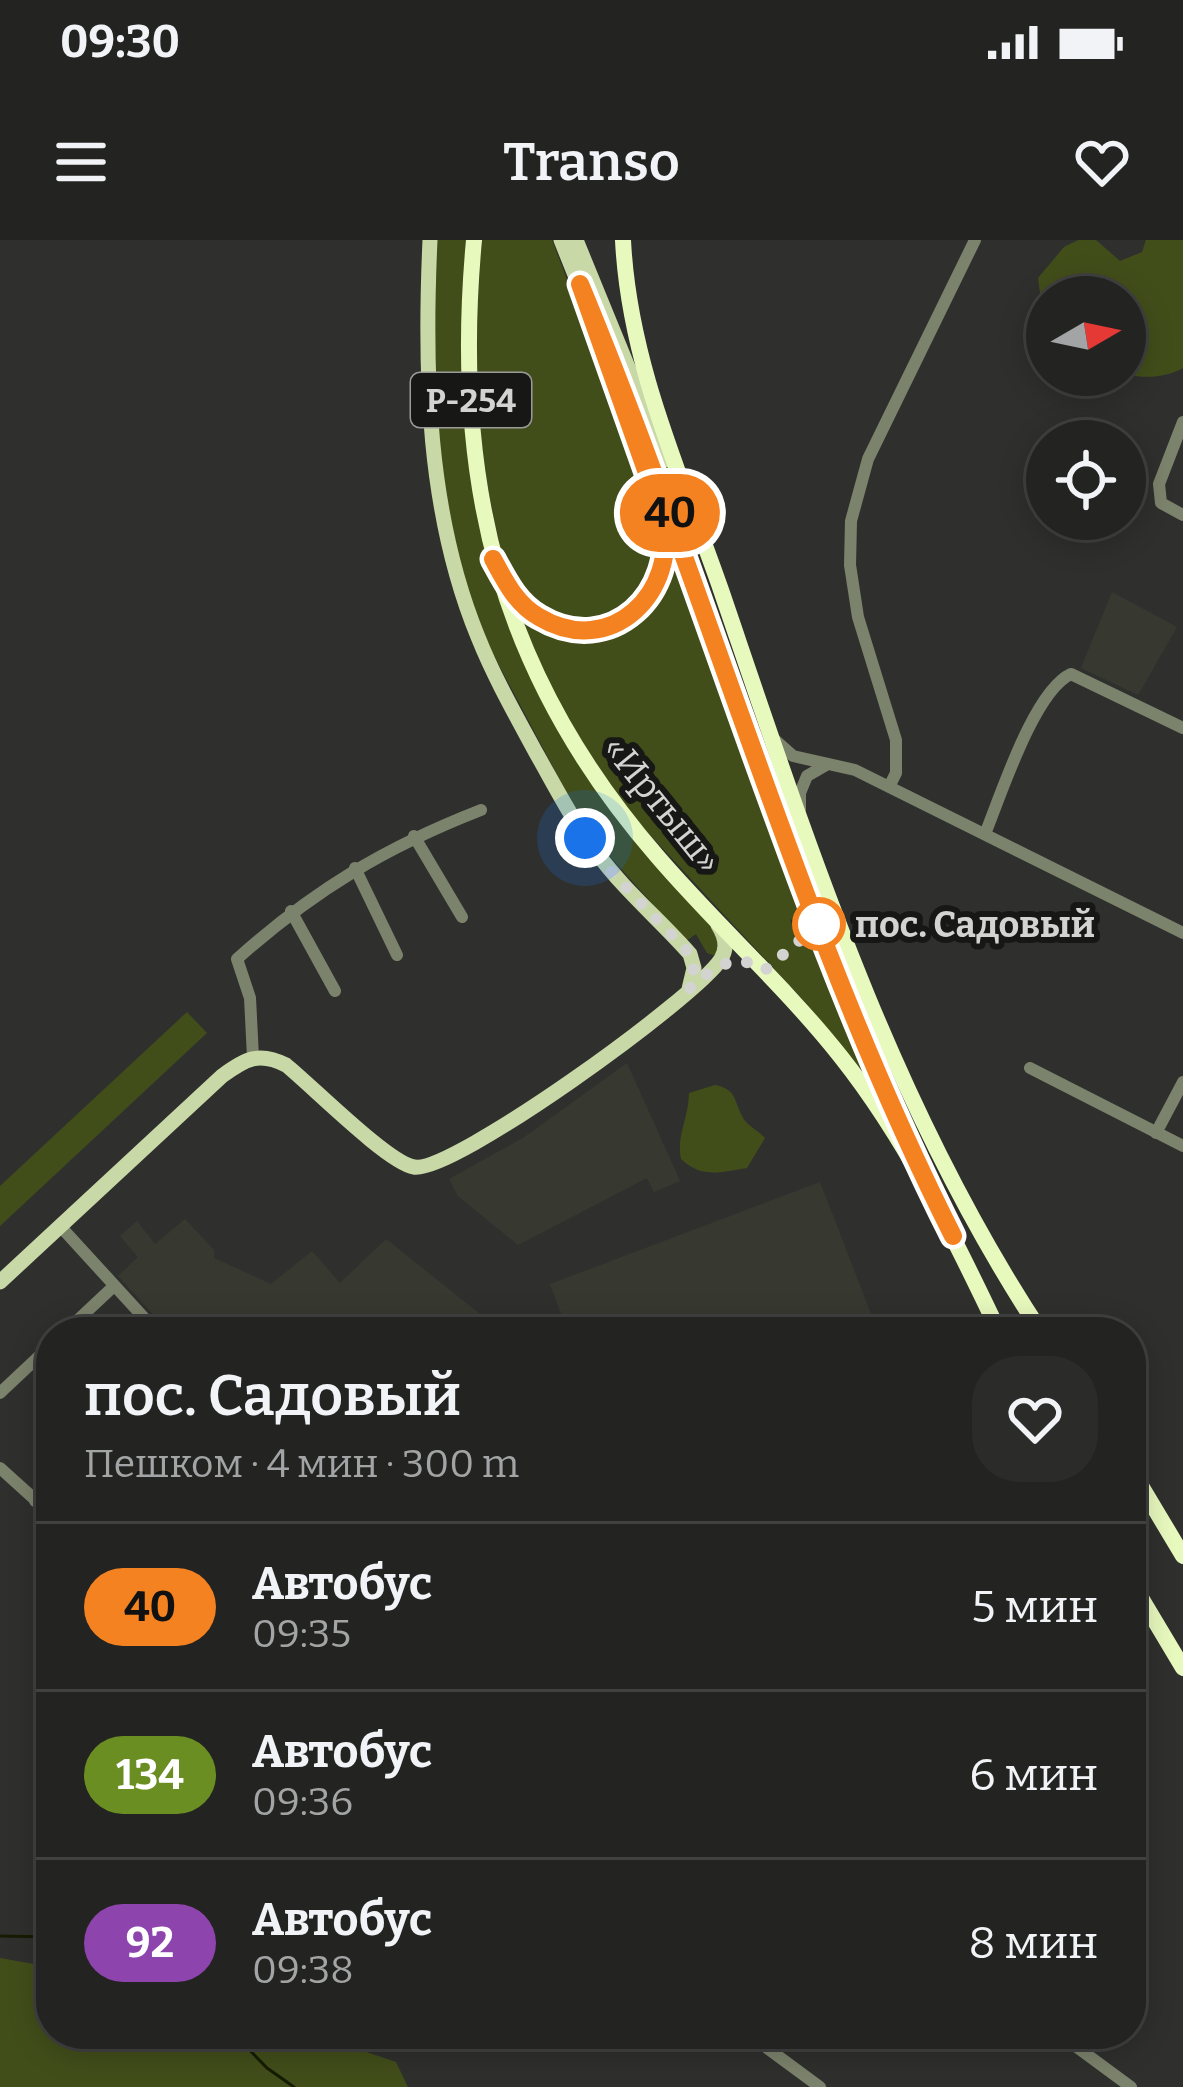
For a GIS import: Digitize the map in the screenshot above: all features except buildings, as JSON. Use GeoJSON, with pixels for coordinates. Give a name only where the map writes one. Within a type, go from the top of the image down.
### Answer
{"type":"FeatureCollection","features":[{"type":"Feature","properties":{"kind":"highway","name":"«Иртыш»"},"geometry":{"type":"LineString","coordinates":[[474,240],[470,343],[475,468],[493,559],[522,644],[555,713],[604,790],[657,856],[765,970],[867,1092],[953,1236],[992,1317]]}},
{"type":"Feature","properties":{"kind":"highway"},"geometry":{"type":"LineString","coordinates":[[623,240],[632,314],[651,395],[860,980],[925,1132],[1032,1317]]}},
{"type":"Feature","properties":{"kind":"highway"},"geometry":{"type":"LineString","coordinates":[[1146,1494],[1183,1556]]}},
{"type":"Feature","properties":{"kind":"highway"},"geometry":{"type":"LineString","coordinates":[[1146,1607],[1183,1668]]}},
{"type":"Feature","properties":{"kind":"main road"},"geometry":{"type":"LineString","coordinates":[[430,240],[432,429],[446,531],[470,615],[513,711],[585,838],[690,954],[694,968],[689,989]]}},
{"type":"Feature","properties":{"kind":"main road"},"geometry":{"type":"LineString","coordinates":[[561,240],[672,518],[842,986],[953,1236]]}},
{"type":"Feature","properties":{"kind":"main road"},"geometry":{"type":"LineString","coordinates":[[576,240],[754,693]]}},
{"type":"Feature","properties":{"kind":"main road"},"geometry":{"type":"LineString","coordinates":[[493,559],[528,610],[570,629],[606,626],[630,615],[647,599],[663,571],[667,543],[663,518],[580,284]]}},
{"type":"Feature","properties":{"kind":"main road"},"geometry":{"type":"LineString","coordinates":[[0,1282],[222,1076],[253,1057],[286,1065],[400,1161],[425,1167],[465,1149],[673,1007],[724,954],[723,932],[657,856]]}},
{"type":"Feature","properties":{"kind":"main road"},"geometry":{"type":"LineString","coordinates":[[706,974],[738,959],[765,970]]}},
{"type":"Feature","properties":{"kind":"street"},"geometry":{"type":"LineString","coordinates":[[889,787],[896,773],[896,740],[853,591],[851,520],[868,458],[975,240]]}},
{"type":"Feature","properties":{"kind":"street"},"geometry":{"type":"LineString","coordinates":[[1183,422],[1159,484],[1161,503],[1183,515]]}},
{"type":"Feature","properties":{"kind":"street"},"geometry":{"type":"LineString","coordinates":[[985,834],[1030,728],[1056,681],[1071,674],[1183,728]]}},
{"type":"Feature","properties":{"kind":"street"},"geometry":{"type":"LineString","coordinates":[[766,726],[786,753],[839,764],[1183,933]]}},
{"type":"Feature","properties":{"kind":"street"},"geometry":{"type":"LineString","coordinates":[[800,815],[806,776],[820,766],[839,764]]}},
{"type":"Feature","properties":{"kind":"street"},"geometry":{"type":"LineString","coordinates":[[253,1057],[250,998],[237,959],[291,911],[355,868],[414,836],[481,810]]}},
{"type":"Feature","properties":{"kind":"street"},"geometry":{"type":"LineString","coordinates":[[414,836],[462,917]]}},
{"type":"Feature","properties":{"kind":"street"},"geometry":{"type":"LineString","coordinates":[[355,868],[397,955]]}},
{"type":"Feature","properties":{"kind":"street"},"geometry":{"type":"LineString","coordinates":[[291,911],[335,992]]}},
{"type":"Feature","properties":{"kind":"street"},"geometry":{"type":"LineString","coordinates":[[1030,1068],[1183,1146]]}},
{"type":"Feature","properties":{"kind":"street"},"geometry":{"type":"LineString","coordinates":[[1156,1133],[1183,1082]]}},
{"type":"Feature","properties":{"kind":"street"},"geometry":{"type":"LineString","coordinates":[[61,1227],[143,1317]]}},
{"type":"Feature","properties":{"kind":"street"},"geometry":{"type":"LineString","coordinates":[[81,1317],[114,1286]]}},
{"type":"Feature","properties":{"kind":"street"},"geometry":{"type":"LineString","coordinates":[[0,1393],[36,1359]]}},
{"type":"Feature","properties":{"kind":"street"},"geometry":{"type":"LineString","coordinates":[[0,1468],[35,1501]]}},
{"type":"Feature","properties":{"kind":"street"},"geometry":{"type":"LineString","coordinates":[[768,2049],[820,2087]]}},
{"type":"Feature","properties":{"kind":"street"},"geometry":{"type":"LineString","coordinates":[[1079,2049],[1131,2087]]}},
{"type":"Feature","properties":{"kind":"shaded area"},"geometry":{"type":"Polygon","coordinates":[[[1112,592],[1177,627],[1138,695],[1081,668],[1112,592]]]}},
{"type":"Feature","properties":{"kind":"shaded area"},"geometry":{"type":"Polygon","coordinates":[[[627,1063],[680,1181],[654,1192],[647,1178],[518,1245],[458,1196],[449,1179],[523,1138],[627,1063]]]}},
{"type":"Feature","properties":{"kind":"shaded area"},"geometry":{"type":"Polygon","coordinates":[[[820,1182],[872,1317],[562,1317],[550,1284],[820,1182]]]}},
{"type":"Feature","properties":{"kind":"shaded area"},"geometry":{"type":"Polygon","coordinates":[[[185,1219],[214,1250],[214,1258],[271,1284],[312,1251],[340,1283],[386,1239],[484,1317],[155,1317],[118,1276],[138,1257],[120,1236],[137,1221],[155,1244],[185,1219]]]}},
{"type":"Feature","properties":{"kind":"green space"},"geometry":{"type":"Polygon","coordinates":[[[437,240],[466,240],[462,351],[469,456],[489,559],[524,664],[719,935],[716,956],[707,953],[696,934],[686,941],[587,831],[483,635],[458,559],[442,474],[434,368],[437,240]]]}},
{"type":"Feature","properties":{"kind":"green space"},"geometry":{"type":"Polygon","coordinates":[[[482,240],[552,240],[659,522],[657,567],[645,589],[611,616],[569,622],[548,616],[529,604],[506,569],[481,430],[477,316],[482,240]]]}},
{"type":"Feature","properties":{"kind":"green space"},"geometry":{"type":"Polygon","coordinates":[[[1078,240],[1096,240],[1120,261],[1142,252],[1146,240],[1183,240],[1183,368],[1146,376],[1146,276],[1040,276],[1064,247],[1078,240]]]}},
{"type":"Feature","properties":{"kind":"green space"},"geometry":{"type":"Polygon","coordinates":[[[671,540],[792,874],[799,916],[790,920],[800,944],[809,941],[821,962],[878,1097],[805,1002],[627,810],[556,702],[513,602],[549,627],[644,612],[665,579],[671,540]]]}},
{"type":"Feature","properties":{"kind":"green space"},"geometry":{"type":"Polygon","coordinates":[[[187,1012],[207,1033],[0,1226],[0,1186],[187,1012]]]}},
{"type":"Feature","properties":{"kind":"green space"},"geometry":{"type":"Polygon","coordinates":[[[715,1085],[731,1092],[744,1119],[765,1138],[747,1168],[704,1172],[681,1159],[689,1093],[715,1085]]]}},
{"type":"Feature","properties":{"kind":"green space"},"geometry":{"type":"Polygon","coordinates":[[[0,1958],[36,1964],[36,2049],[357,2049],[396,2062],[408,2087],[0,2087],[0,1958]]]}},
{"type":"Feature","properties":{"kind":"waterway"},"geometry":{"type":"LineString","coordinates":[[0,1936],[36,1937]]}},
{"type":"Feature","properties":{"kind":"waterway"},"geometry":{"type":"LineString","coordinates":[[249,2049],[294,2087]]}},
{"type":"Feature","properties":{"kind":"bus line","name":"40"},"geometry":{"type":"LineString","coordinates":[[493,559],[528,610],[570,629],[606,626],[630,615],[647,599],[663,571],[667,543],[663,518],[580,284],[672,518],[842,986],[953,1236]]}},
{"type":"Feature","properties":{"kind":"place","name":"пос. Садовый"},"geometry":{"type":"Point","coordinates":[819,924]}},
{"type":"Feature","properties":{"kind":"route"},"geometry":{"type":"LineString","coordinates":[[585,838],[690,954],[694,977],[689,989],[706,974],[738,959],[765,970],[819,924]]}}]}
